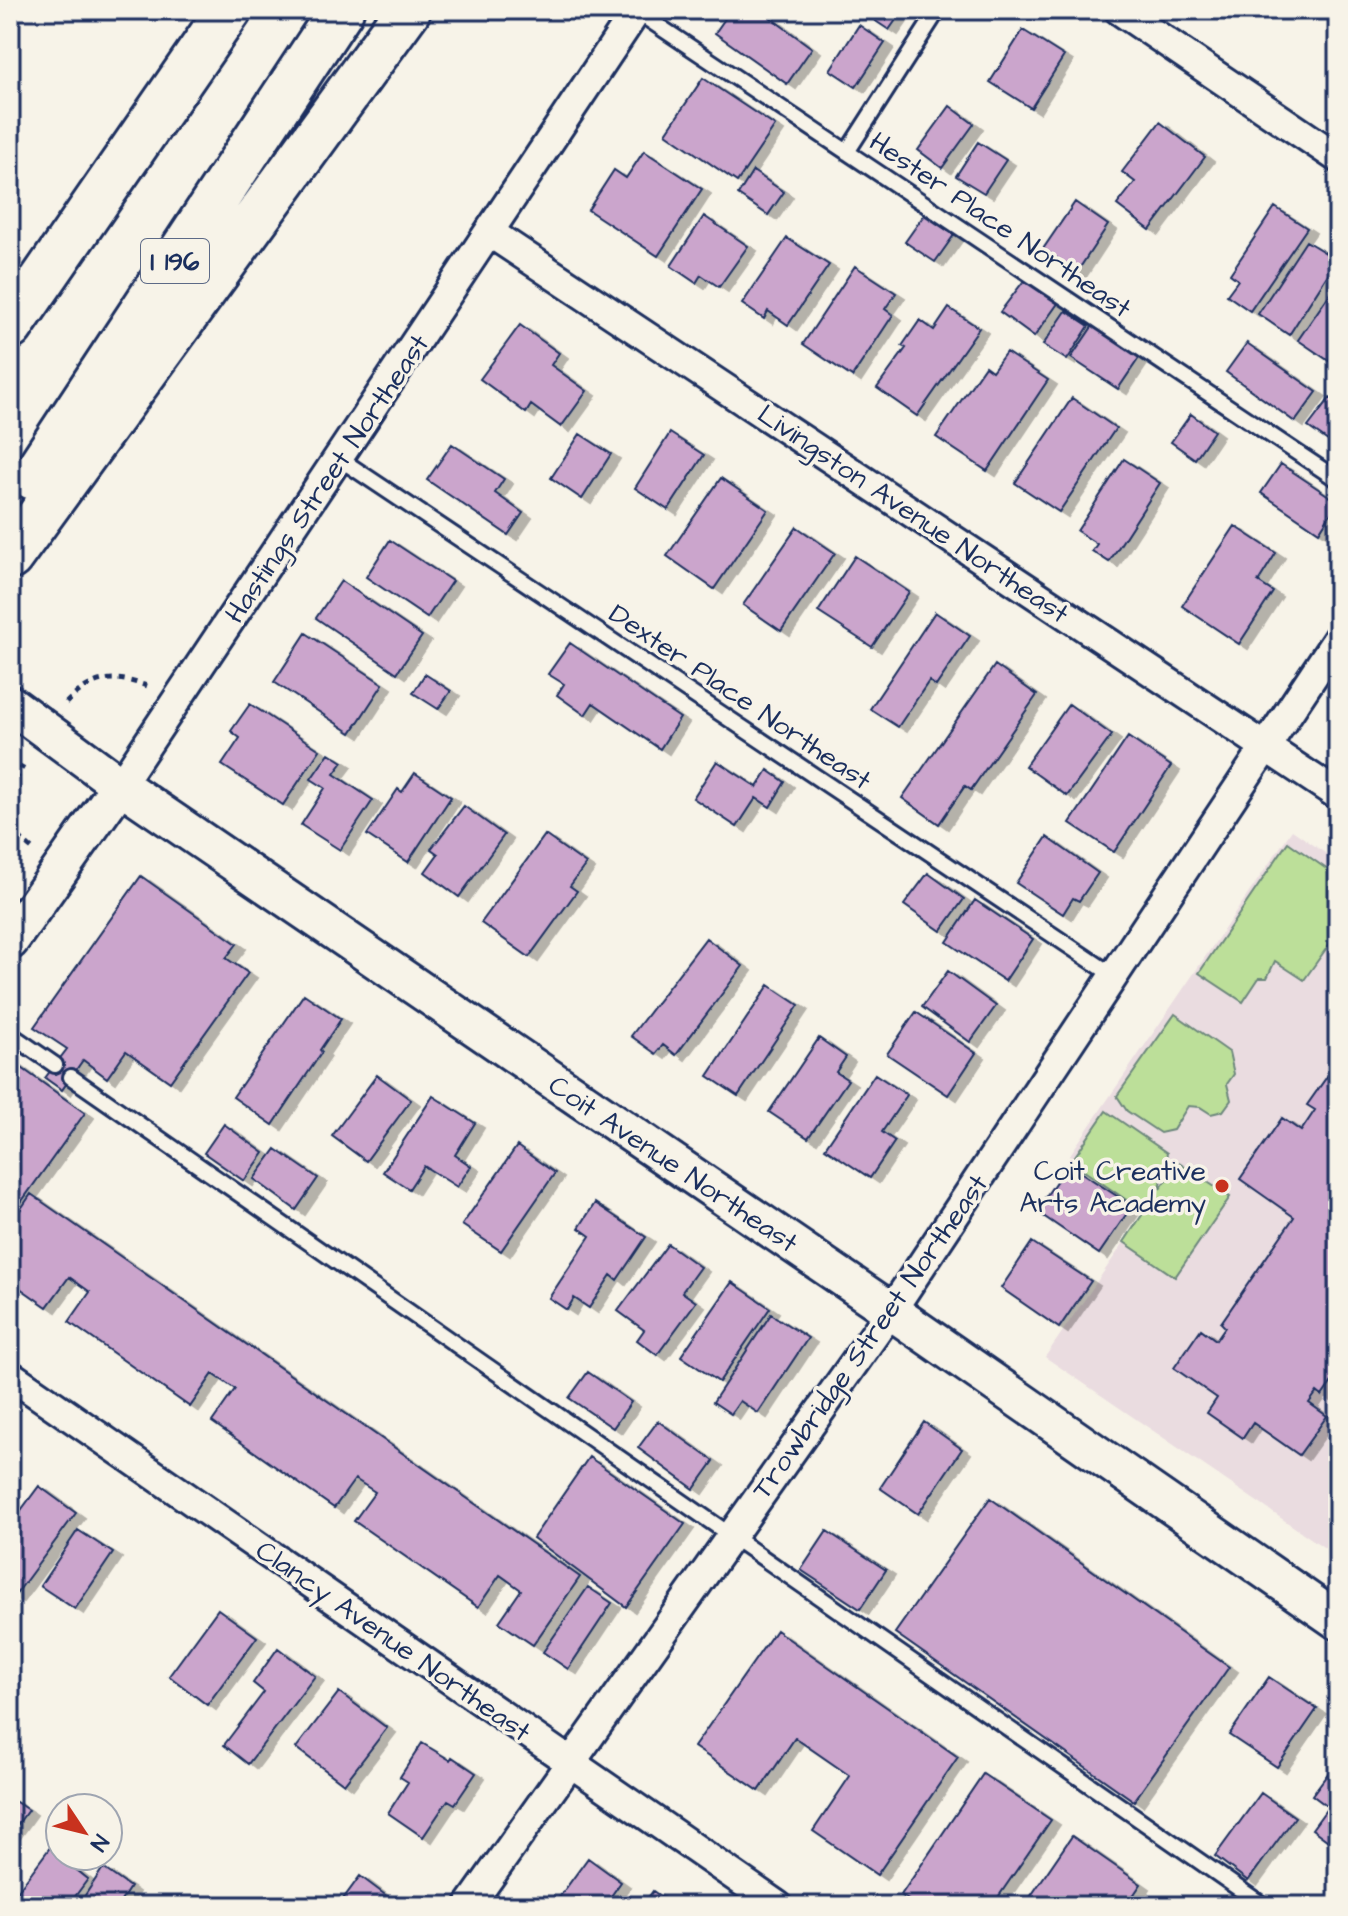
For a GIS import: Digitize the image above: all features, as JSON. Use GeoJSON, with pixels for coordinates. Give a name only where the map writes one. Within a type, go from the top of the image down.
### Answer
{"type":"FeatureCollection","features":[{"type":"Feature","properties":{"kind":"highway"},"geometry":{"type":"LineString","coordinates":[[10,327],[229,10]]}},
{"type":"Feature","properties":{"kind":"highway","name":"I 196"},"geometry":{"type":"LineString","coordinates":[[10,512],[341,10]]}},
{"type":"Feature","properties":{"kind":"highway"},"geometry":{"type":"LineString","coordinates":[[10,557],[408,10]]}},
{"type":"Feature","properties":{"kind":"street"},"geometry":{"type":"LineString","coordinates":[[1119,10],[1338,158]]}},
{"type":"Feature","properties":{"kind":"street","name":"Hastings Street Northeast"},"geometry":{"type":"LineString","coordinates":[[10,941],[120,785],[340,459],[636,11]]}},
{"type":"Feature","properties":{"kind":"street","name":"Livingston Avenue Northeast"},"geometry":{"type":"LineString","coordinates":[[489,232],[1338,795]]}},
{"type":"Feature","properties":{"kind":"street","name":"Trowbridge Street Northeast"},"geometry":{"type":"LineString","coordinates":[[469,1906],[891,1311],[1338,638]]}},
{"type":"Feature","properties":{"kind":"street","name":"Coit Avenue Northeast"},"geometry":{"type":"LineString","coordinates":[[10,704],[120,785],[891,1311],[1338,1621]]}},
{"type":"Feature","properties":{"kind":"street","name":"Clancy Avenue Northeast"},"geometry":{"type":"LineString","coordinates":[[10,1375],[778,1906]]}},
{"type":"Feature","properties":{"kind":"lane"},"geometry":{"type":"LineString","coordinates":[[847,152],[938,10]]}},
{"type":"Feature","properties":{"kind":"lane","name":"Hester Place Northeast"},"geometry":{"type":"LineString","coordinates":[[636,11],[1338,480]]}},
{"type":"Feature","properties":{"kind":"lane","name":"Dexter Place Northeast"},"geometry":{"type":"LineString","coordinates":[[340,459],[1114,976]]}},
{"type":"Feature","properties":{"kind":"lane"},"geometry":{"type":"LineString","coordinates":[[10,1034],[55,1065]]}},
{"type":"Feature","properties":{"kind":"lane"},"geometry":{"type":"LineString","coordinates":[[71,1077],[1264,1906]]}},
{"type":"Feature","properties":{"kind":"path"},"geometry":{"type":"LineString","coordinates":[[61,708],[92,682],[107,678],[127,679],[147,686]]}},
{"type":"Feature","properties":{"kind":"path"},"geometry":{"type":"LineString","coordinates":[[10,791],[23,766]]}},
{"type":"Feature","properties":{"kind":"path"},"geometry":{"type":"LineString","coordinates":[[10,814],[11,824],[20,840],[39,854]]}},
{"type":"Feature","properties":{"kind":"shaded area","name":"Coit Creative Arts Academy"},"geometry":{"type":"Polygon","coordinates":[[[1292,830],[1338,862],[1338,1557],[1045,1357],[1145,1212],[1067,1159],[1292,830]]]}},
{"type":"Feature","properties":{"kind":"green space"},"geometry":{"type":"Polygon","coordinates":[[[1288,842],[1338,877],[1338,932],[1304,980],[1275,961],[1267,978],[1259,978],[1243,1002],[1199,973],[1288,842]]]}},
{"type":"Feature","properties":{"kind":"green space"},"geometry":{"type":"Polygon","coordinates":[[[1175,1014],[1229,1052],[1234,1074],[1227,1084],[1231,1100],[1223,1111],[1211,1114],[1200,1107],[1188,1106],[1173,1130],[1160,1133],[1127,1111],[1117,1096],[1175,1014]]]}},
{"type":"Feature","properties":{"kind":"green space"},"geometry":{"type":"Polygon","coordinates":[[[1106,1111],[1167,1153],[1160,1189],[1179,1163],[1230,1197],[1175,1277],[1124,1242],[1144,1212],[1071,1162],[1106,1111]]]}},
{"type":"Feature","properties":{"kind":"building"},"geometry":{"type":"Polygon","coordinates":[[[731,10],[760,10],[812,48],[787,84],[715,33],[731,10]]]}},
{"type":"Feature","properties":{"kind":"building"},"geometry":{"type":"Polygon","coordinates":[[[859,10],[903,10],[889,30],[859,10]]]}},
{"type":"Feature","properties":{"kind":"building"},"geometry":{"type":"Polygon","coordinates":[[[859,25],[885,43],[856,87],[830,70],[859,25]]]}},
{"type":"Feature","properties":{"kind":"building"},"geometry":{"type":"Polygon","coordinates":[[[1023,30],[1064,56],[1031,108],[990,82],[1023,30]]]}},
{"type":"Feature","properties":{"kind":"building"},"geometry":{"type":"Polygon","coordinates":[[[703,78],[775,126],[737,182],[666,133],[703,78]]]}},
{"type":"Feature","properties":{"kind":"building"},"geometry":{"type":"Polygon","coordinates":[[[950,106],[974,124],[942,168],[918,150],[950,106]]]}},
{"type":"Feature","properties":{"kind":"building"},"geometry":{"type":"Polygon","coordinates":[[[1160,122],[1205,157],[1150,230],[1117,205],[1135,182],[1122,172],[1160,122]]]}},
{"type":"Feature","properties":{"kind":"building"},"geometry":{"type":"Polygon","coordinates":[[[978,142],[1006,160],[984,193],[956,176],[978,142]]]}},
{"type":"Feature","properties":{"kind":"building"},"geometry":{"type":"Polygon","coordinates":[[[644,151],[702,189],[658,256],[588,210],[614,170],[626,178],[644,151]]]}},
{"type":"Feature","properties":{"kind":"building"},"geometry":{"type":"Polygon","coordinates":[[[753,171],[784,192],[768,215],[738,195],[753,171]]]}},
{"type":"Feature","properties":{"kind":"building"},"geometry":{"type":"Polygon","coordinates":[[[1075,202],[1108,225],[1077,272],[1043,249],[1075,202]]]}},
{"type":"Feature","properties":{"kind":"building"},"geometry":{"type":"Polygon","coordinates":[[[1275,207],[1307,228],[1250,311],[1227,295],[1238,280],[1230,274],[1275,207]]]}},
{"type":"Feature","properties":{"kind":"building"},"geometry":{"type":"Polygon","coordinates":[[[924,215],[954,235],[935,262],[905,242],[924,215]]]}},
{"type":"Feature","properties":{"kind":"building"},"geometry":{"type":"Polygon","coordinates":[[[704,216],[748,246],[719,287],[701,275],[696,283],[671,266],[704,216]]]}},
{"type":"Feature","properties":{"kind":"building"},"geometry":{"type":"Polygon","coordinates":[[[787,238],[829,265],[788,325],[768,311],[764,319],[742,304],[787,238]]]}},
{"type":"Feature","properties":{"kind":"building"},"geometry":{"type":"Polygon","coordinates":[[[1306,241],[1337,260],[1289,335],[1258,314],[1306,241]]]}},
{"type":"Feature","properties":{"kind":"building"},"geometry":{"type":"Polygon","coordinates":[[[855,266],[896,293],[885,309],[893,315],[852,377],[803,344],[855,266]]]}},
{"type":"Feature","properties":{"kind":"building"},"geometry":{"type":"Polygon","coordinates":[[[1026,278],[1059,302],[1034,337],[1000,312],[1026,278]]]}},
{"type":"Feature","properties":{"kind":"building"},"geometry":{"type":"Polygon","coordinates":[[[1338,282],[1338,348],[1329,361],[1298,340],[1338,282]]]}},
{"type":"Feature","properties":{"kind":"building"},"geometry":{"type":"Polygon","coordinates":[[[949,308],[979,328],[917,416],[877,388],[906,348],[902,346],[920,320],[934,330],[949,308]]]}},
{"type":"Feature","properties":{"kind":"building"},"geometry":{"type":"Polygon","coordinates":[[[1066,311],[1089,326],[1067,360],[1043,345],[1066,311]]]}},
{"type":"Feature","properties":{"kind":"building"},"geometry":{"type":"Polygon","coordinates":[[[1094,324],[1141,355],[1118,389],[1071,358],[1094,324]]]}},
{"type":"Feature","properties":{"kind":"building"},"geometry":{"type":"Polygon","coordinates":[[[520,325],[559,353],[551,365],[587,391],[561,427],[531,405],[526,413],[480,379],[520,325]]]}},
{"type":"Feature","properties":{"kind":"building"},"geometry":{"type":"Polygon","coordinates":[[[1247,343],[1317,392],[1295,422],[1226,372],[1247,343]]]}},
{"type":"Feature","properties":{"kind":"building"},"geometry":{"type":"Polygon","coordinates":[[[1006,352],[1048,380],[987,471],[936,437],[985,366],[992,371],[1006,352]]]}},
{"type":"Feature","properties":{"kind":"building"},"geometry":{"type":"Polygon","coordinates":[[[1072,398],[1116,428],[1059,512],[1015,483],[1072,398]]]}},
{"type":"Feature","properties":{"kind":"building"},"geometry":{"type":"Polygon","coordinates":[[[1330,398],[1338,403],[1338,448],[1308,427],[1330,398]]]}},
{"type":"Feature","properties":{"kind":"building"},"geometry":{"type":"Polygon","coordinates":[[[1191,414],[1214,431],[1195,459],[1171,442],[1191,414]]]}},
{"type":"Feature","properties":{"kind":"building"},"geometry":{"type":"Polygon","coordinates":[[[670,433],[704,455],[668,510],[635,488],[670,433]]]}},
{"type":"Feature","properties":{"kind":"building"},"geometry":{"type":"Polygon","coordinates":[[[580,434],[611,454],[582,499],[551,478],[580,434]]]}},
{"type":"Feature","properties":{"kind":"building"},"geometry":{"type":"Polygon","coordinates":[[[452,444],[504,479],[495,493],[523,513],[508,535],[427,480],[452,444]]]}},
{"type":"Feature","properties":{"kind":"building"},"geometry":{"type":"Polygon","coordinates":[[[1124,459],[1160,483],[1109,562],[1092,551],[1097,544],[1077,531],[1124,459]]]}},
{"type":"Feature","properties":{"kind":"building"},"geometry":{"type":"Polygon","coordinates":[[[1281,464],[1338,502],[1319,532],[1261,493],[1281,464]]]}},
{"type":"Feature","properties":{"kind":"building"},"geometry":{"type":"Polygon","coordinates":[[[721,478],[768,510],[714,589],[667,556],[721,478]]]}},
{"type":"Feature","properties":{"kind":"building"},"geometry":{"type":"Polygon","coordinates":[[[1235,526],[1276,553],[1258,582],[1273,592],[1239,644],[1182,606],[1235,526]]]}},
{"type":"Feature","properties":{"kind":"building"},"geometry":{"type":"Polygon","coordinates":[[[797,527],[835,553],[781,631],[743,605],[797,527]]]}},
{"type":"Feature","properties":{"kind":"building"},"geometry":{"type":"Polygon","coordinates":[[[390,540],[452,581],[427,618],[366,577],[390,540]]]}},
{"type":"Feature","properties":{"kind":"building"},"geometry":{"type":"Polygon","coordinates":[[[855,556],[909,592],[872,647],[818,612],[855,556]]]}},
{"type":"Feature","properties":{"kind":"building"},"geometry":{"type":"Polygon","coordinates":[[[341,581],[422,636],[397,673],[316,618],[341,581]]]}},
{"type":"Feature","properties":{"kind":"building"},"geometry":{"type":"Polygon","coordinates":[[[935,612],[970,636],[936,686],[929,681],[898,727],[870,709],[935,612]]]}},
{"type":"Feature","properties":{"kind":"building"},"geometry":{"type":"Polygon","coordinates":[[[306,633],[383,684],[351,733],[274,682],[306,633]]]}},
{"type":"Feature","properties":{"kind":"building"},"geometry":{"type":"Polygon","coordinates":[[[570,643],[680,718],[660,749],[593,703],[585,715],[557,695],[564,684],[548,674],[570,643]]]}},
{"type":"Feature","properties":{"kind":"building"},"geometry":{"type":"Polygon","coordinates":[[[995,665],[1037,695],[971,790],[965,786],[939,824],[902,798],[995,665]]]}},
{"type":"Feature","properties":{"kind":"building"},"geometry":{"type":"Polygon","coordinates":[[[425,674],[451,691],[438,709],[413,693],[425,674]]]}},
{"type":"Feature","properties":{"kind":"building"},"geometry":{"type":"Polygon","coordinates":[[[250,704],[320,750],[283,805],[222,765],[240,738],[231,731],[250,704]]]}},
{"type":"Feature","properties":{"kind":"building"},"geometry":{"type":"Polygon","coordinates":[[[1069,704],[1112,735],[1067,796],[1025,766],[1069,704]]]}},
{"type":"Feature","properties":{"kind":"building"},"geometry":{"type":"Polygon","coordinates":[[[1128,737],[1171,766],[1114,852],[1070,823],[1128,737]]]}},
{"type":"Feature","properties":{"kind":"building"},"geometry":{"type":"Polygon","coordinates":[[[329,753],[343,762],[334,774],[373,800],[340,850],[301,825],[325,788],[311,779],[329,753]]]}},
{"type":"Feature","properties":{"kind":"building"},"geometry":{"type":"Polygon","coordinates":[[[717,761],[757,787],[768,770],[785,782],[770,807],[756,798],[737,827],[693,798],[717,761]]]}},
{"type":"Feature","properties":{"kind":"building"},"geometry":{"type":"Polygon","coordinates":[[[415,773],[451,797],[408,862],[367,835],[398,789],[402,792],[415,773]]]}},
{"type":"Feature","properties":{"kind":"building"},"geometry":{"type":"Polygon","coordinates":[[[464,806],[504,835],[459,897],[425,872],[438,854],[431,849],[464,806]]]}},
{"type":"Feature","properties":{"kind":"building"},"geometry":{"type":"Polygon","coordinates":[[[545,835],[586,864],[570,886],[577,891],[529,957],[481,923],[545,835]]]}},
{"type":"Feature","properties":{"kind":"building"},"geometry":{"type":"Polygon","coordinates":[[[1047,837],[1098,873],[1079,901],[1073,898],[1063,914],[1016,883],[1047,837]]]}},
{"type":"Feature","properties":{"kind":"building"},"geometry":{"type":"Polygon","coordinates":[[[928,873],[964,899],[941,931],[904,905],[928,873]]]}},
{"type":"Feature","properties":{"kind":"building"},"geometry":{"type":"Polygon","coordinates":[[[141,876],[237,944],[226,958],[248,973],[170,1082],[126,1051],[107,1078],[83,1060],[62,1090],[45,1078],[67,1049],[34,1027],[141,876]]]}},
{"type":"Feature","properties":{"kind":"building"},"geometry":{"type":"Polygon","coordinates":[[[975,900],[1033,939],[1005,981],[947,942],[975,900]]]}},
{"type":"Feature","properties":{"kind":"building"},"geometry":{"type":"Polygon","coordinates":[[[706,938],[743,966],[676,1055],[663,1045],[656,1054],[631,1036],[706,938]]]}},
{"type":"Feature","properties":{"kind":"building"},"geometry":{"type":"Polygon","coordinates":[[[948,971],[996,1006],[970,1042],[922,1007],[948,971]]]}},
{"type":"Feature","properties":{"kind":"building"},"geometry":{"type":"Polygon","coordinates":[[[769,985],[799,1005],[738,1096],[708,1076],[769,985]]]}},
{"type":"Feature","properties":{"kind":"building"},"geometry":{"type":"Polygon","coordinates":[[[304,994],[341,1019],[273,1125],[233,1097],[304,994]]]}},
{"type":"Feature","properties":{"kind":"building"},"geometry":{"type":"Polygon","coordinates":[[[916,1012],[976,1053],[948,1095],[887,1054],[916,1012]]]}},
{"type":"Feature","properties":{"kind":"building"},"geometry":{"type":"Polygon","coordinates":[[[819,1038],[846,1057],[836,1072],[848,1080],[808,1138],[769,1112],[819,1038]]]}},
{"type":"Feature","properties":{"kind":"building"},"geometry":{"type":"Polygon","coordinates":[[[12,1061],[85,1113],[14,1212],[10,1209],[12,1061]]]}},
{"type":"Feature","properties":{"kind":"building"},"geometry":{"type":"Polygon","coordinates":[[[1338,1061],[1338,1373],[1322,1396],[1317,1392],[1309,1403],[1327,1416],[1299,1455],[1253,1423],[1243,1438],[1207,1413],[1217,1398],[1174,1368],[1201,1329],[1216,1340],[1225,1327],[1221,1323],[1294,1217],[1240,1179],[1282,1118],[1301,1131],[1315,1110],[1307,1105],[1338,1061]]]}},
{"type":"Feature","properties":{"kind":"building"},"geometry":{"type":"Polygon","coordinates":[[[875,1074],[907,1095],[882,1132],[895,1141],[870,1178],[825,1148],[875,1074]]]}},
{"type":"Feature","properties":{"kind":"building"},"geometry":{"type":"Polygon","coordinates":[[[377,1075],[411,1100],[366,1161],[332,1136],[377,1075]]]}},
{"type":"Feature","properties":{"kind":"building"},"geometry":{"type":"Polygon","coordinates":[[[433,1096],[475,1123],[455,1155],[471,1166],[457,1187],[424,1166],[409,1189],[383,1172],[433,1096]]]}},
{"type":"Feature","properties":{"kind":"building"},"geometry":{"type":"Polygon","coordinates":[[[224,1124],[264,1153],[244,1181],[204,1153],[224,1124]]]}},
{"type":"Feature","properties":{"kind":"building"},"geometry":{"type":"Polygon","coordinates":[[[517,1146],[555,1173],[501,1251],[462,1225],[517,1146]]]}},
{"type":"Feature","properties":{"kind":"building"},"geometry":{"type":"Polygon","coordinates":[[[276,1149],[318,1178],[296,1210],[254,1179],[276,1149]]]}},
{"type":"Feature","properties":{"kind":"building"},"geometry":{"type":"Polygon","coordinates":[[[1068,1164],[1132,1206],[1099,1254],[1036,1211],[1068,1164]]]}},
{"type":"Feature","properties":{"kind":"building"},"geometry":{"type":"Polygon","coordinates":[[[31,1194],[580,1577],[533,1645],[499,1622],[521,1590],[500,1575],[478,1607],[354,1521],[375,1492],[355,1479],[334,1508],[212,1422],[235,1389],[213,1374],[190,1407],[69,1322],[90,1292],[69,1277],[47,1307],[10,1281],[10,1225],[31,1194]]]}},
{"type":"Feature","properties":{"kind":"building"},"geometry":{"type":"Polygon","coordinates":[[[595,1203],[646,1237],[617,1280],[611,1275],[589,1308],[574,1298],[567,1310],[549,1298],[590,1236],[579,1228],[595,1203]]]}},
{"type":"Feature","properties":{"kind":"building"},"geometry":{"type":"Polygon","coordinates":[[[1032,1242],[1091,1281],[1059,1328],[1001,1288],[1032,1242]]]}},
{"type":"Feature","properties":{"kind":"building"},"geometry":{"type":"Polygon","coordinates":[[[668,1244],[700,1267],[682,1292],[696,1302],[657,1355],[637,1340],[644,1330],[618,1311],[668,1244]]]}},
{"type":"Feature","properties":{"kind":"building"},"geometry":{"type":"Polygon","coordinates":[[[732,1282],[770,1308],[719,1382],[681,1356],[732,1282]]]}},
{"type":"Feature","properties":{"kind":"building"},"geometry":{"type":"Polygon","coordinates":[[[771,1314],[808,1338],[758,1413],[740,1401],[731,1414],[713,1402],[771,1314]]]}},
{"type":"Feature","properties":{"kind":"building"},"geometry":{"type":"Polygon","coordinates":[[[588,1372],[631,1402],[613,1428],[569,1398],[588,1372]]]}},
{"type":"Feature","properties":{"kind":"building"},"geometry":{"type":"Polygon","coordinates":[[[658,1421],[714,1461],[694,1489],[638,1448],[658,1421]]]}},
{"type":"Feature","properties":{"kind":"building"},"geometry":{"type":"Polygon","coordinates":[[[924,1422],[962,1449],[918,1514],[880,1488],[924,1422]]]}},
{"type":"Feature","properties":{"kind":"building"},"geometry":{"type":"Polygon","coordinates":[[[589,1457],[685,1524],[626,1607],[533,1538],[589,1457]]]}},
{"type":"Feature","properties":{"kind":"building"},"geometry":{"type":"Polygon","coordinates":[[[39,1486],[76,1513],[14,1597],[10,1595],[10,1525],[39,1486]]]}},
{"type":"Feature","properties":{"kind":"building"},"geometry":{"type":"Polygon","coordinates":[[[990,1498],[1229,1667],[1134,1801],[895,1633],[990,1498]]]}},
{"type":"Feature","properties":{"kind":"building"},"geometry":{"type":"Polygon","coordinates":[[[78,1530],[113,1553],[75,1609],[40,1586],[78,1530]]]}},
{"type":"Feature","properties":{"kind":"building"},"geometry":{"type":"Polygon","coordinates":[[[827,1531],[886,1570],[860,1609],[801,1570],[827,1531]]]}},
{"type":"Feature","properties":{"kind":"building"},"geometry":{"type":"Polygon","coordinates":[[[588,1587],[612,1603],[568,1669],[543,1652],[588,1587]]]}},
{"type":"Feature","properties":{"kind":"building"},"geometry":{"type":"Polygon","coordinates":[[[218,1609],[257,1637],[207,1705],[169,1676],[218,1609]]]}},
{"type":"Feature","properties":{"kind":"building"},"geometry":{"type":"Polygon","coordinates":[[[776,1630],[958,1757],[877,1875],[813,1831],[850,1776],[795,1738],[759,1791],[694,1747],[776,1630]]]}},
{"type":"Feature","properties":{"kind":"building"},"geometry":{"type":"Polygon","coordinates":[[[278,1648],[315,1676],[248,1764],[224,1745],[264,1692],[253,1683],[278,1648]]]}},
{"type":"Feature","properties":{"kind":"building"},"geometry":{"type":"Polygon","coordinates":[[[1269,1677],[1317,1709],[1277,1767],[1229,1735],[1269,1677]]]}},
{"type":"Feature","properties":{"kind":"building"},"geometry":{"type":"Polygon","coordinates":[[[339,1692],[387,1728],[344,1784],[296,1748],[339,1692]]]}},
{"type":"Feature","properties":{"kind":"building"},"geometry":{"type":"Polygon","coordinates":[[[422,1743],[476,1773],[455,1804],[448,1800],[423,1837],[388,1813],[408,1782],[400,1777],[422,1743]]]}},
{"type":"Feature","properties":{"kind":"building"},"geometry":{"type":"Polygon","coordinates":[[[1338,1760],[1338,1833],[1331,1843],[1312,1829],[1328,1807],[1312,1795],[1338,1760]]]}},
{"type":"Feature","properties":{"kind":"building"},"geometry":{"type":"Polygon","coordinates":[[[983,1774],[1051,1820],[992,1906],[917,1906],[901,1895],[983,1774]]]}},
{"type":"Feature","properties":{"kind":"building"},"geometry":{"type":"Polygon","coordinates":[[[1261,1793],[1295,1817],[1248,1881],[1215,1856],[1261,1793]]]}},
{"type":"Feature","properties":{"kind":"building"},"geometry":{"type":"Polygon","coordinates":[[[10,1798],[28,1810],[10,1835],[10,1798]]]}},
{"type":"Feature","properties":{"kind":"building"},"geometry":{"type":"Polygon","coordinates":[[[1072,1836],[1141,1884],[1126,1906],[1024,1906],[1072,1836]]]}},
{"type":"Feature","properties":{"kind":"building"},"geometry":{"type":"Polygon","coordinates":[[[44,1855],[44,1872],[79,1872],[88,1879],[68,1906],[10,1906],[10,1901],[44,1855]]]}},
{"type":"Feature","properties":{"kind":"building"},"geometry":{"type":"Polygon","coordinates":[[[588,1858],[621,1882],[604,1906],[553,1906],[588,1858]]]}},
{"type":"Feature","properties":{"kind":"building"},"geometry":{"type":"Polygon","coordinates":[[[100,1872],[109,1872],[130,1887],[118,1906],[78,1906],[100,1872]]]}},
{"type":"Feature","properties":{"kind":"building"},"geometry":{"type":"Polygon","coordinates":[[[360,1876],[400,1906],[338,1906],[360,1876]]]}},
{"type":"Feature","properties":{"kind":"building"},"geometry":{"type":"Polygon","coordinates":[[[653,1891],[674,1906],[642,1906],[653,1891]]]}},
{"type":"Feature","properties":{"kind":"place","name":"Coit Creative Arts Academy"},"geometry":{"type":"Point","coordinates":[1222,1186]}}]}
